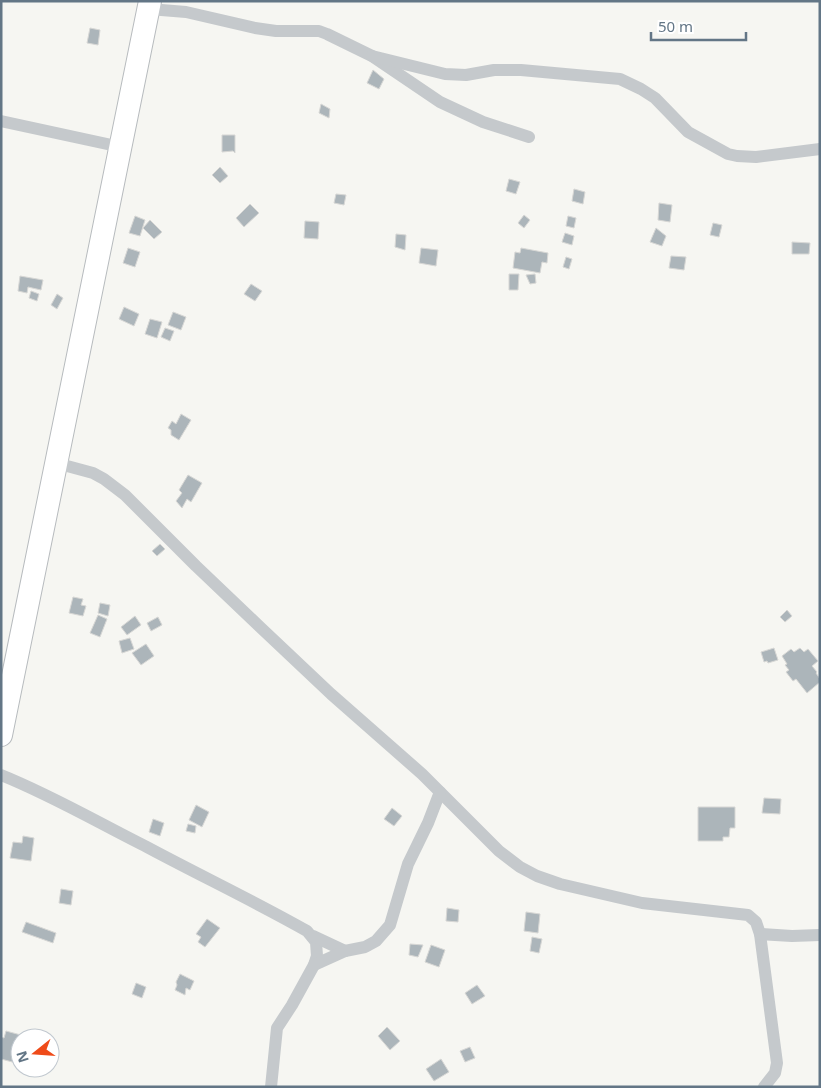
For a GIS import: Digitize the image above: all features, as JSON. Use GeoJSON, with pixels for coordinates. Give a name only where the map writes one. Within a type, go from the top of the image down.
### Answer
{"type":"FeatureCollection","features":[{"type":"Feature","properties":{"kind":"highway"},"geometry":{"type":"LineString","coordinates":[[1,735],[150,5]]}},
{"type":"Feature","properties":{"kind":"street"},"geometry":{"type":"LineString","coordinates":[[150,5],[255,28],[276,31],[319,32],[334,37],[372,56],[440,102],[483,122],[529,137]]}},
{"type":"Feature","properties":{"kind":"street"},"geometry":{"type":"LineString","coordinates":[[372,56],[445,74],[466,75],[484,71],[513,70],[620,79],[655,98],[688,132],[728,154],[756,157],[820,149]]}},
{"type":"Feature","properties":{"kind":"street"},"geometry":{"type":"LineString","coordinates":[[1,121],[121,147]]}},
{"type":"Feature","properties":{"kind":"street"},"geometry":{"type":"LineString","coordinates":[[56,463],[93,473],[120,491],[267,634],[440,792],[499,850],[520,867],[537,876],[560,884],[642,903],[748,915],[756,922],[760,934],[777,1063],[776,1074],[764,1087]]}},
{"type":"Feature","properties":{"kind":"street"},"geometry":{"type":"LineString","coordinates":[[1,775],[43,793],[269,909],[307,931],[312,936],[316,942],[317,949],[314,965],[292,1005],[276,1028],[271,1087]]}},
{"type":"Feature","properties":{"kind":"street"},"geometry":{"type":"LineString","coordinates":[[314,965],[345,951],[365,947],[376,941],[390,925],[408,864],[428,824],[440,792]]}},
{"type":"Feature","properties":{"kind":"street"},"geometry":{"type":"LineString","coordinates":[[760,934],[820,935]]}},
{"type":"Feature","properties":{"kind":"street"},"geometry":{"type":"LineString","coordinates":[[312,936],[345,951]]}},
{"type":"Feature","properties":{"kind":"building"},"geometry":{"type":"Polygon","coordinates":[[[90,28],[100,30],[98,45],[87,43],[90,28]]]}},
{"type":"Feature","properties":{"kind":"building"},"geometry":{"type":"Polygon","coordinates":[[[373,70],[384,79],[379,89],[367,83],[373,70]]]}},
{"type":"Feature","properties":{"kind":"building"},"geometry":{"type":"Polygon","coordinates":[[[321,104],[330,109],[329,118],[319,113],[321,104]]]}},
{"type":"Feature","properties":{"kind":"building"},"geometry":{"type":"Polygon","coordinates":[[[222,135],[235,135],[235,153],[233,151],[222,152],[222,135]]]}},
{"type":"Feature","properties":{"kind":"building"},"geometry":{"type":"Polygon","coordinates":[[[220,167],[228,176],[220,183],[212,175],[220,167]]]}},
{"type":"Feature","properties":{"kind":"building"},"geometry":{"type":"Polygon","coordinates":[[[509,179],[520,182],[516,194],[506,191],[509,179]]]}},
{"type":"Feature","properties":{"kind":"building"},"geometry":{"type":"Polygon","coordinates":[[[574,189],[585,192],[583,204],[572,201],[574,189]]]}},
{"type":"Feature","properties":{"kind":"building"},"geometry":{"type":"Polygon","coordinates":[[[336,194],[346,195],[344,205],[334,203],[336,194]]]}},
{"type":"Feature","properties":{"kind":"building"},"geometry":{"type":"Polygon","coordinates":[[[659,203],[672,205],[670,222],[658,220],[659,203]]]}},
{"type":"Feature","properties":{"kind":"building"},"geometry":{"type":"Polygon","coordinates":[[[250,204],[259,213],[244,227],[236,218],[250,204]]]}},
{"type":"Feature","properties":{"kind":"building"},"geometry":{"type":"Polygon","coordinates":[[[524,215],[530,220],[524,228],[518,223],[524,215]]]}},
{"type":"Feature","properties":{"kind":"building"},"geometry":{"type":"Polygon","coordinates":[[[135,216],[145,220],[140,236],[129,233],[135,216]]]}},
{"type":"Feature","properties":{"kind":"building"},"geometry":{"type":"Polygon","coordinates":[[[568,216],[576,218],[574,228],[566,226],[568,216]]]}},
{"type":"Feature","properties":{"kind":"building"},"geometry":{"type":"Polygon","coordinates":[[[150,220],[162,232],[154,239],[143,228],[150,220]]]}},
{"type":"Feature","properties":{"kind":"building"},"geometry":{"type":"Polygon","coordinates":[[[305,221],[319,222],[318,239],[304,238],[305,221]]]}},
{"type":"Feature","properties":{"kind":"building"},"geometry":{"type":"Polygon","coordinates":[[[713,223],[722,225],[719,237],[710,235],[713,223]]]}},
{"type":"Feature","properties":{"kind":"building"},"geometry":{"type":"Polygon","coordinates":[[[656,228],[666,236],[662,246],[650,242],[656,228]]]}},
{"type":"Feature","properties":{"kind":"building"},"geometry":{"type":"Polygon","coordinates":[[[565,233],[574,236],[572,245],[562,242],[565,233]]]}},
{"type":"Feature","properties":{"kind":"building"},"geometry":{"type":"Polygon","coordinates":[[[396,234],[406,235],[405,250],[395,247],[396,234]]]}},
{"type":"Feature","properties":{"kind":"building"},"geometry":{"type":"Polygon","coordinates":[[[792,242],[810,243],[809,254],[792,254],[792,242]]]}},
{"type":"Feature","properties":{"kind":"building"},"geometry":{"type":"Polygon","coordinates":[[[128,248],[140,252],[135,267],[123,263],[128,248]]]}},
{"type":"Feature","properties":{"kind":"building"},"geometry":{"type":"Polygon","coordinates":[[[421,248],[438,250],[436,266],[419,263],[421,248]]]}},
{"type":"Feature","properties":{"kind":"building"},"geometry":{"type":"Polygon","coordinates":[[[521,248],[548,253],[547,263],[542,262],[540,273],[513,268],[515,252],[520,253],[521,248]]]}},
{"type":"Feature","properties":{"kind":"building"},"geometry":{"type":"Polygon","coordinates":[[[671,256],[686,257],[684,270],[669,268],[671,256]]]}},
{"type":"Feature","properties":{"kind":"building"},"geometry":{"type":"Polygon","coordinates":[[[566,257],[572,259],[569,269],[563,267],[566,257]]]}},
{"type":"Feature","properties":{"kind":"building"},"geometry":{"type":"Polygon","coordinates":[[[509,274],[519,274],[518,290],[509,290],[509,274]]]}},
{"type":"Feature","properties":{"kind":"building"},"geometry":{"type":"Polygon","coordinates":[[[535,274],[536,283],[530,284],[526,275],[535,274]]]}},
{"type":"Feature","properties":{"kind":"building"},"geometry":{"type":"Polygon","coordinates":[[[20,276],[43,280],[41,290],[28,287],[27,293],[18,291],[20,276]]]}},
{"type":"Feature","properties":{"kind":"building"},"geometry":{"type":"Polygon","coordinates":[[[251,284],[262,291],[255,301],[244,294],[251,284]]]}},
{"type":"Feature","properties":{"kind":"building"},"geometry":{"type":"Polygon","coordinates":[[[31,291],[39,294],[37,301],[29,298],[31,291]]]}},
{"type":"Feature","properties":{"kind":"building"},"geometry":{"type":"Polygon","coordinates":[[[57,294],[63,298],[57,309],[51,305],[57,294]]]}},
{"type":"Feature","properties":{"kind":"building"},"geometry":{"type":"Polygon","coordinates":[[[124,307],[139,314],[134,326],[119,319],[124,307]]]}},
{"type":"Feature","properties":{"kind":"building"},"geometry":{"type":"Polygon","coordinates":[[[173,312],[186,317],[181,330],[168,325],[173,312]]]}},
{"type":"Feature","properties":{"kind":"building"},"geometry":{"type":"Polygon","coordinates":[[[150,319],[162,322],[157,338],[145,334],[150,319]]]}},
{"type":"Feature","properties":{"kind":"building"},"geometry":{"type":"Polygon","coordinates":[[[165,328],[174,331],[170,341],[161,337],[165,328]]]}},
{"type":"Feature","properties":{"kind":"building"},"geometry":{"type":"Polygon","coordinates":[[[181,414],[191,420],[179,440],[171,435],[171,430],[168,428],[172,421],[176,424],[181,414]]]}},
{"type":"Feature","properties":{"kind":"building"},"geometry":{"type":"Polygon","coordinates":[[[188,475],[202,483],[191,502],[187,499],[182,508],[176,501],[182,493],[179,490],[188,475]]]}},
{"type":"Feature","properties":{"kind":"building"},"geometry":{"type":"Polygon","coordinates":[[[160,544],[165,549],[157,556],[152,551],[160,544]]]}},
{"type":"Feature","properties":{"kind":"building"},"geometry":{"type":"Polygon","coordinates":[[[73,597],[83,599],[81,605],[86,606],[83,616],[69,613],[73,597]]]}},
{"type":"Feature","properties":{"kind":"building"},"geometry":{"type":"Polygon","coordinates":[[[100,603],[110,605],[108,616],[98,613],[100,603]]]}},
{"type":"Feature","properties":{"kind":"building"},"geometry":{"type":"Polygon","coordinates":[[[787,610],[792,616],[785,622],[780,617],[787,610]]]}},
{"type":"Feature","properties":{"kind":"building"},"geometry":{"type":"Polygon","coordinates":[[[98,615],[107,619],[100,637],[90,633],[98,615]]]}},
{"type":"Feature","properties":{"kind":"building"},"geometry":{"type":"Polygon","coordinates":[[[135,616],[141,625],[127,635],[121,627],[135,616]]]}},
{"type":"Feature","properties":{"kind":"building"},"geometry":{"type":"Polygon","coordinates":[[[158,617],[162,625],[151,631],[147,623],[158,617]]]}},
{"type":"Feature","properties":{"kind":"building"},"geometry":{"type":"Polygon","coordinates":[[[130,638],[134,649],[122,653],[119,641],[130,638]]]}},
{"type":"Feature","properties":{"kind":"building"},"geometry":{"type":"Polygon","coordinates":[[[146,644],[154,656],[141,665],[132,653],[146,644]]]}},
{"type":"Feature","properties":{"kind":"building"},"geometry":{"type":"Polygon","coordinates":[[[774,648],[778,660],[768,663],[767,661],[764,662],[761,652],[774,648]]]}},
{"type":"Feature","properties":{"kind":"building"},"geometry":{"type":"Polygon","coordinates":[[[800,648],[804,652],[808,649],[818,661],[812,666],[817,672],[820,682],[807,693],[796,679],[793,681],[786,672],[789,670],[782,656],[791,649],[794,652],[800,648]]]}},
{"type":"Feature","properties":{"kind":"building"},"geometry":{"type":"Polygon","coordinates":[[[764,798],[781,799],[780,814],[762,813],[764,798]]]}},
{"type":"Feature","properties":{"kind":"building"},"geometry":{"type":"Polygon","coordinates":[[[196,805],[209,812],[202,827],[189,820],[196,805]]]}},
{"type":"Feature","properties":{"kind":"building"},"geometry":{"type":"Polygon","coordinates":[[[698,807],[735,807],[735,828],[730,828],[729,837],[723,837],[723,841],[698,841],[698,807]]]}},
{"type":"Feature","properties":{"kind":"building"},"geometry":{"type":"Polygon","coordinates":[[[392,808],[402,816],[394,826],[384,819],[392,808]]]}},
{"type":"Feature","properties":{"kind":"building"},"geometry":{"type":"Polygon","coordinates":[[[153,819],[164,823],[160,836],[149,832],[153,819]]]}},
{"type":"Feature","properties":{"kind":"building"},"geometry":{"type":"Polygon","coordinates":[[[188,824],[196,826],[195,833],[186,831],[188,824]]]}},
{"type":"Feature","properties":{"kind":"building"},"geometry":{"type":"Polygon","coordinates":[[[23,836],[34,838],[31,861],[10,858],[13,842],[22,843],[23,836]]]}},
{"type":"Feature","properties":{"kind":"building"},"geometry":{"type":"Polygon","coordinates":[[[61,889],[73,891],[71,905],[59,903],[61,889]]]}},
{"type":"Feature","properties":{"kind":"building"},"geometry":{"type":"Polygon","coordinates":[[[447,908],[459,910],[458,922],[446,921],[447,908]]]}},
{"type":"Feature","properties":{"kind":"building"},"geometry":{"type":"Polygon","coordinates":[[[526,912],[540,914],[538,933],[524,931],[526,912]]]}},
{"type":"Feature","properties":{"kind":"building"},"geometry":{"type":"Polygon","coordinates":[[[207,919],[220,928],[205,947],[198,942],[201,937],[196,934],[207,919]]]}},
{"type":"Feature","properties":{"kind":"building"},"geometry":{"type":"Polygon","coordinates":[[[26,922],[56,933],[53,943],[22,932],[26,922]]]}},
{"type":"Feature","properties":{"kind":"building"},"geometry":{"type":"Polygon","coordinates":[[[532,937],[542,939],[539,953],[530,951],[532,937]]]}},
{"type":"Feature","properties":{"kind":"building"},"geometry":{"type":"Polygon","coordinates":[[[410,944],[423,945],[418,957],[409,955],[410,944]]]}},
{"type":"Feature","properties":{"kind":"building"},"geometry":{"type":"Polygon","coordinates":[[[431,945],[445,950],[439,967],[425,962],[431,945]]]}},
{"type":"Feature","properties":{"kind":"building"},"geometry":{"type":"Polygon","coordinates":[[[180,974],[194,981],[190,990],[186,988],[185,995],[175,990],[180,974]]]}},
{"type":"Feature","properties":{"kind":"building"},"geometry":{"type":"Polygon","coordinates":[[[136,983],[146,987],[142,998],[132,994],[136,983]]]}},
{"type":"Feature","properties":{"kind":"building"},"geometry":{"type":"Polygon","coordinates":[[[477,985],[485,996],[472,1004],[465,993],[477,985]]]}},
{"type":"Feature","properties":{"kind":"building"},"geometry":{"type":"Polygon","coordinates":[[[387,1027],[400,1041],[390,1050],[378,1036],[387,1027]]]}},
{"type":"Feature","properties":{"kind":"building"},"geometry":{"type":"Polygon","coordinates":[[[6,1031],[10,1032],[10,1061],[1,1059],[1,1037],[4,1038],[6,1031]]]}},
{"type":"Feature","properties":{"kind":"building"},"geometry":{"type":"Polygon","coordinates":[[[470,1047],[475,1058],[465,1062],[460,1051],[470,1047]]]}},
{"type":"Feature","properties":{"kind":"building"},"geometry":{"type":"Polygon","coordinates":[[[441,1059],[449,1072],[434,1081],[426,1069],[441,1059]]]}}]}
